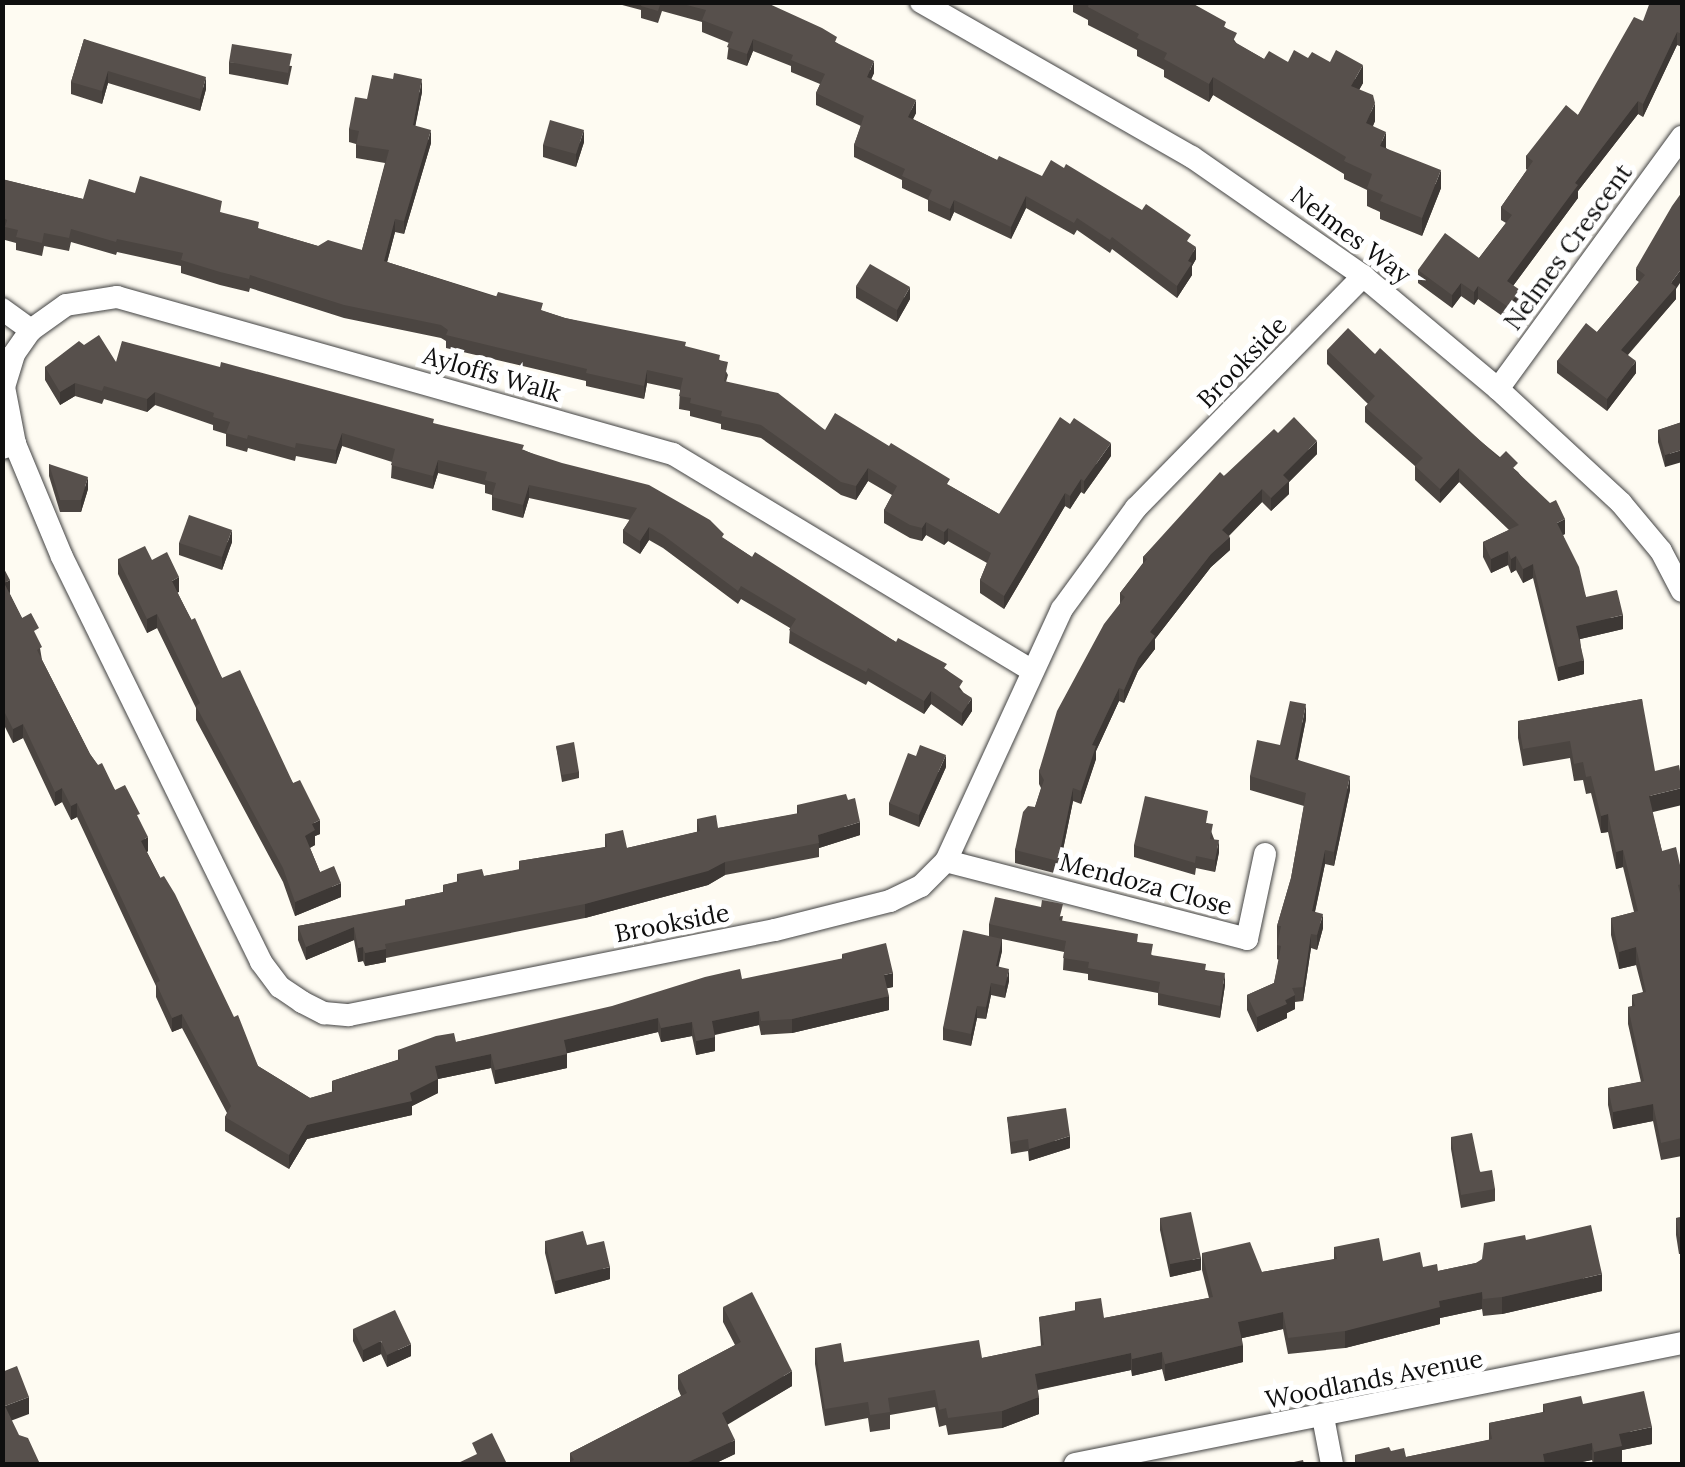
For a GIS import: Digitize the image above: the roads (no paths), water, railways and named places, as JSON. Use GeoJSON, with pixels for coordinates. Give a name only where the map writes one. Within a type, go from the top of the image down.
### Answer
{"type":"FeatureCollection","features":[{"type":"Feature","properties":{"kind":"street","name":"Nelmes Way"},"geometry":{"type":"LineString","coordinates":[[921,2],[1192,157],[1363,276],[1498,389],[1621,504],[1661,551],[1682,591]]}},
{"type":"Feature","properties":{"kind":"street","name":"Nelmes Crescent"},"geometry":{"type":"LineString","coordinates":[[1498,389],[1682,137]]}},
{"type":"Feature","properties":{"kind":"street","name":"Brookside"},"geometry":{"type":"LineString","coordinates":[[9,446],[262,962],[280,987],[324,1013],[350,1014],[775,930],[890,901],[921,886],[946,860],[1030,669],[1062,609],[1136,508],[1363,276]]}},
{"type":"Feature","properties":{"kind":"street","name":"Ayloffs Walk"},"geometry":{"type":"LineString","coordinates":[[30,330],[66,305],[116,297],[673,454],[1030,669]]}},
{"type":"Feature","properties":{"kind":"street"},"geometry":{"type":"LineString","coordinates":[[2,308],[30,330],[14,354],[4,387],[9,446]]}},
{"type":"Feature","properties":{"kind":"street","name":"Mendoza Close"},"geometry":{"type":"LineString","coordinates":[[946,860],[1247,939],[1265,854]]}},
{"type":"Feature","properties":{"kind":"street","name":"Woodlands Avenue"},"geometry":{"type":"LineString","coordinates":[[1075,1464],[1682,1343]]}},
{"type":"Feature","properties":{"kind":"street"},"geometry":{"type":"LineString","coordinates":[[1323,1417],[1332,1464]]}}]}
